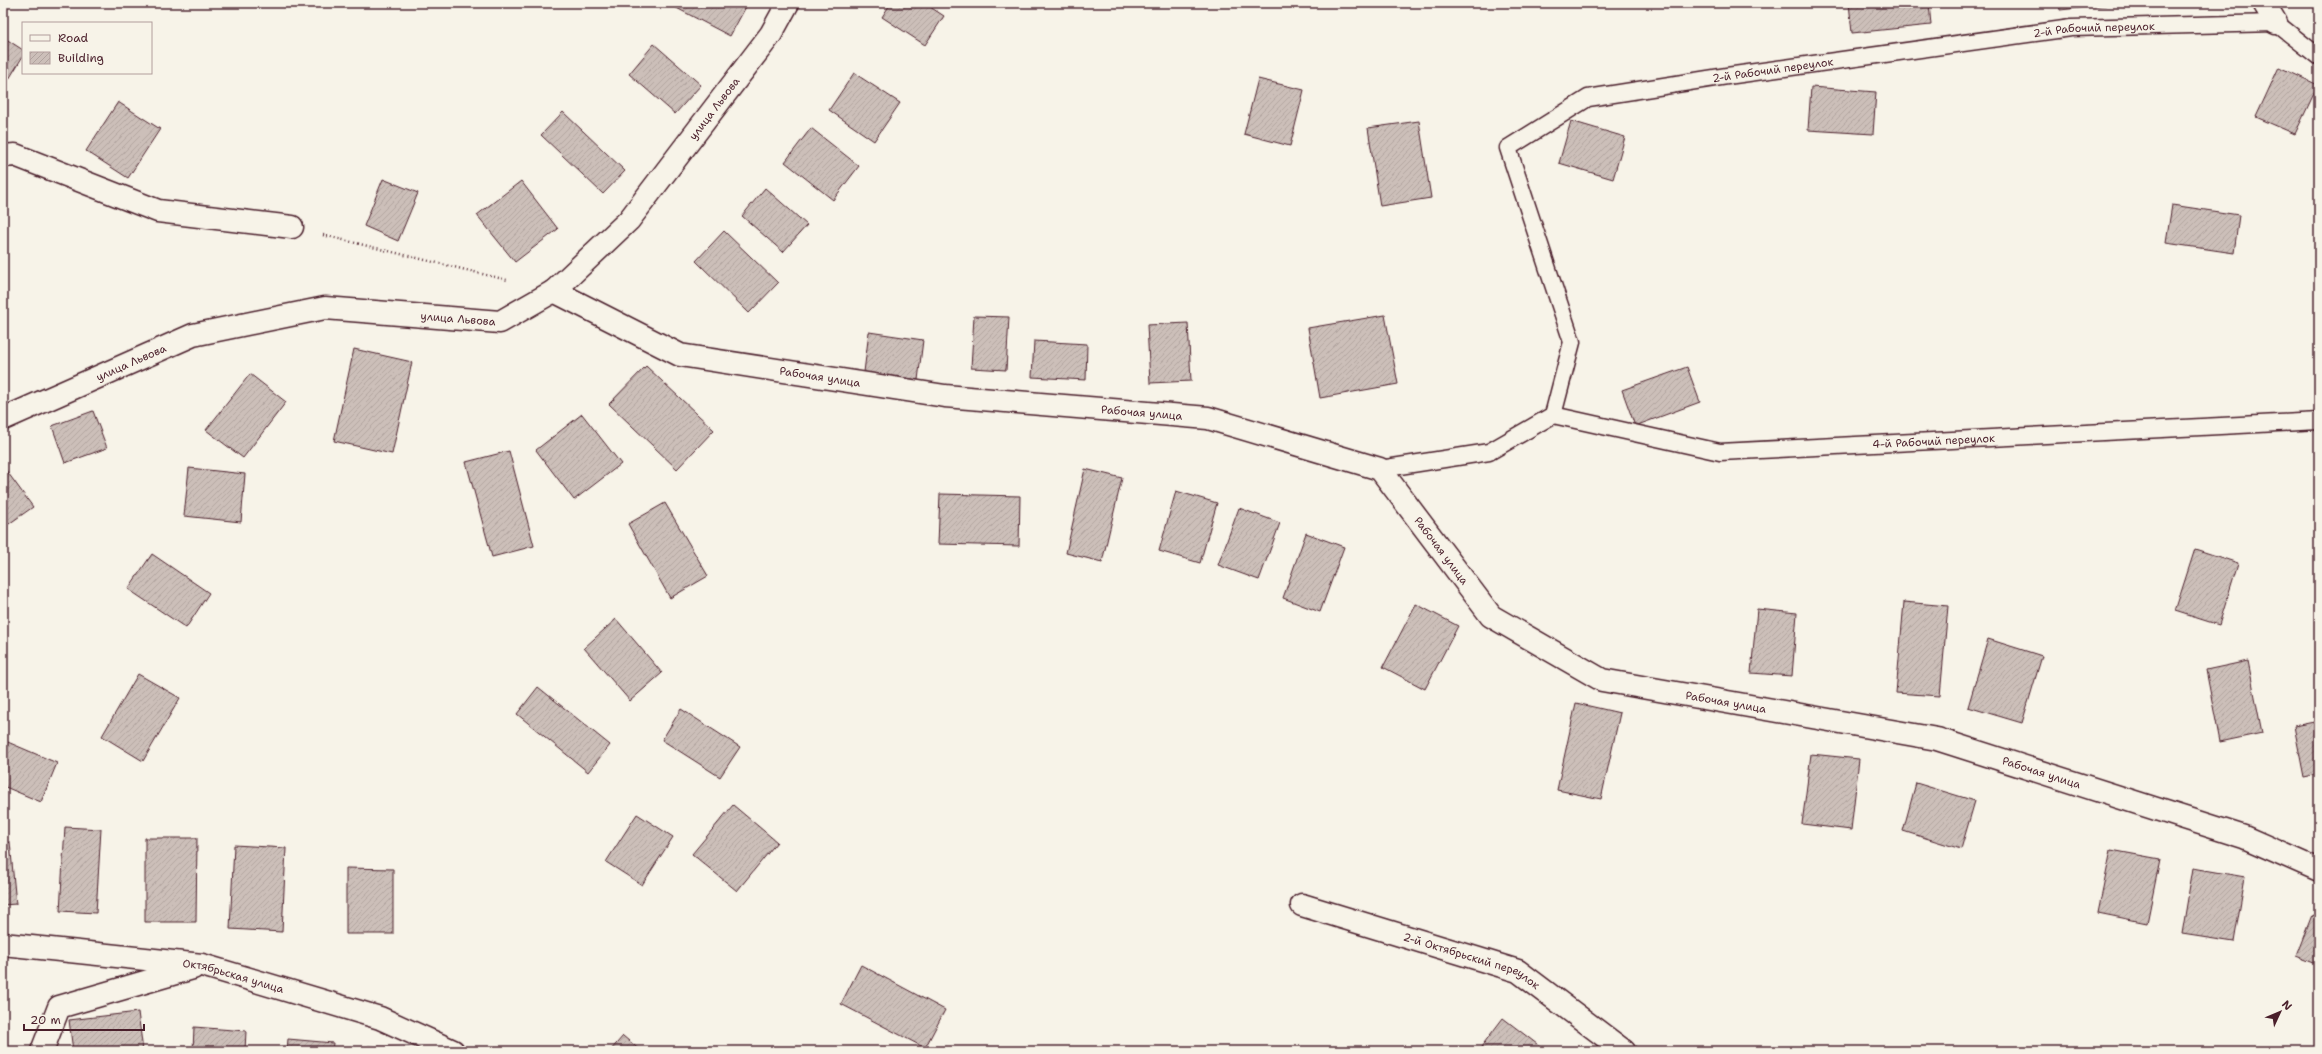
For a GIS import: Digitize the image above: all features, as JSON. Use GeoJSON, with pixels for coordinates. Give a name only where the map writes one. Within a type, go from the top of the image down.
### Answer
{"type":"FeatureCollection","features":[{"type":"Feature","properties":{"kind":"street","name":"улица Львова"},"geometry":{"type":"LineString","coordinates":[[3,419],[192,335],[325,308],[500,322],[554,291],[629,220],[771,34],[788,3]]}},
{"type":"Feature","properties":{"kind":"street"},"geometry":{"type":"LineString","coordinates":[[2264,3],[2276,23]]}},
{"type":"Feature","properties":{"kind":"street"},"geometry":{"type":"LineString","coordinates":[[3,156],[14,155],[158,211],[292,227]]}},
{"type":"Feature","properties":{"kind":"street","name":"Рабочая улица"},"geometry":{"type":"LineString","coordinates":[[554,291],[680,355],[945,396],[1208,418],[1380,469],[1491,616],[1602,680],[1937,739],[2244,837],[2319,870]]}},
{"type":"Feature","properties":{"kind":"street","name":"2-й Октябрьский переулок"},"geometry":{"type":"LineString","coordinates":[[1302,905],[1518,971],[1624,1051]]}},
{"type":"Feature","properties":{"kind":"street","name":"Октябрьская улица"},"geometry":{"type":"LineString","coordinates":[[3,944],[202,965],[380,1018],[453,1051]]}},
{"type":"Feature","properties":{"kind":"street"},"geometry":{"type":"LineString","coordinates":[[42,1051],[59,1007],[202,965]]}},
{"type":"Feature","properties":{"kind":"lane"},"geometry":{"type":"LineString","coordinates":[[2276,23],[2319,56]]}},
{"type":"Feature","properties":{"kind":"lane","name":"2-й Рабочий переулок"},"geometry":{"type":"LineString","coordinates":[[1553,415],[1572,342],[1508,148],[1588,98],[1726,76],[2071,28],[2276,23]]}},
{"type":"Feature","properties":{"kind":"lane"},"geometry":{"type":"LineString","coordinates":[[1380,469],[1489,452],[1553,415]]}},
{"type":"Feature","properties":{"kind":"lane","name":"4-й Рабочий переулок"},"geometry":{"type":"LineString","coordinates":[[1553,415],[1720,452],[2319,421]]}},
{"type":"Feature","properties":{"kind":"path"},"geometry":{"type":"LineString","coordinates":[[292,227],[554,291]]}},
{"type":"Feature","properties":{"kind":"building"},"geometry":{"type":"Polygon","coordinates":[[[667,3],[748,3],[730,36],[667,3]]]}},
{"type":"Feature","properties":{"kind":"building"},"geometry":{"type":"Polygon","coordinates":[[[891,3],[924,3],[944,16],[925,45],[882,17],[891,3]]]}},
{"type":"Feature","properties":{"kind":"building"},"geometry":{"type":"Polygon","coordinates":[[[1849,3],[1929,3],[1931,25],[1852,33],[1849,3]]]}},
{"type":"Feature","properties":{"kind":"building"},"geometry":{"type":"Polygon","coordinates":[[[2059,3],[2105,3],[2106,5],[2060,10],[2059,3]]]}},
{"type":"Feature","properties":{"kind":"building"},"geometry":{"type":"Polygon","coordinates":[[[3,37],[22,49],[22,58],[3,89],[3,37]]]}},
{"type":"Feature","properties":{"kind":"building"},"geometry":{"type":"Polygon","coordinates":[[[654,44],[701,85],[675,114],[629,74],[654,44]]]}},
{"type":"Feature","properties":{"kind":"building"},"geometry":{"type":"Polygon","coordinates":[[[2279,67],[2318,85],[2295,134],[2256,117],[2279,67]]]}},
{"type":"Feature","properties":{"kind":"building"},"geometry":{"type":"Polygon","coordinates":[[[854,73],[900,103],[874,141],[829,110],[854,73]]]}},
{"type":"Feature","properties":{"kind":"building"},"geometry":{"type":"Polygon","coordinates":[[[1258,79],[1304,90],[1290,146],[1244,134],[1258,79]]]}},
{"type":"Feature","properties":{"kind":"building"},"geometry":{"type":"Polygon","coordinates":[[[1811,87],[1876,92],[1873,134],[1808,130],[1811,87]]]}},
{"type":"Feature","properties":{"kind":"building"},"geometry":{"type":"Polygon","coordinates":[[[118,102],[160,129],[128,178],[86,151],[118,102]]]}},
{"type":"Feature","properties":{"kind":"building"},"geometry":{"type":"Polygon","coordinates":[[[563,112],[625,171],[603,194],[541,135],[563,112]]]}},
{"type":"Feature","properties":{"kind":"building"},"geometry":{"type":"Polygon","coordinates":[[[1419,121],[1431,198],[1380,206],[1368,128],[1419,121]]]}},
{"type":"Feature","properties":{"kind":"building"},"geometry":{"type":"Polygon","coordinates":[[[1571,121],[1625,137],[1613,179],[1559,163],[1571,121]]]}},
{"type":"Feature","properties":{"kind":"building"},"geometry":{"type":"Polygon","coordinates":[[[811,128],[859,166],[833,200],[785,162],[811,128]]]}},
{"type":"Feature","properties":{"kind":"building"},"geometry":{"type":"Polygon","coordinates":[[[383,179],[418,193],[398,241],[364,226],[383,179]]]}},
{"type":"Feature","properties":{"kind":"building"},"geometry":{"type":"Polygon","coordinates":[[[521,181],[558,229],[515,262],[477,215],[521,181]]]}},
{"type":"Feature","properties":{"kind":"building"},"geometry":{"type":"Polygon","coordinates":[[[765,188],[807,225],[783,252],[742,216],[765,188]]]}},
{"type":"Feature","properties":{"kind":"building"},"geometry":{"type":"Polygon","coordinates":[[[2172,205],[2239,215],[2234,253],[2166,243],[2172,205]]]}},
{"type":"Feature","properties":{"kind":"building"},"geometry":{"type":"Polygon","coordinates":[[[724,231],[778,283],[749,313],[696,261],[724,231]]]}},
{"type":"Feature","properties":{"kind":"building"},"geometry":{"type":"Polygon","coordinates":[[[1385,315],[1398,384],[1320,398],[1308,328],[1385,315]]]}},
{"type":"Feature","properties":{"kind":"building"},"geometry":{"type":"Polygon","coordinates":[[[974,316],[1009,317],[1006,370],[971,368],[974,316]]]}},
{"type":"Feature","properties":{"kind":"building"},"geometry":{"type":"Polygon","coordinates":[[[1188,323],[1191,381],[1150,383],[1147,325],[1188,323]]]}},
{"type":"Feature","properties":{"kind":"building"},"geometry":{"type":"Polygon","coordinates":[[[869,332],[923,340],[918,380],[864,372],[869,332]]]}},
{"type":"Feature","properties":{"kind":"building"},"geometry":{"type":"Polygon","coordinates":[[[1034,341],[1087,344],[1086,380],[1032,377],[1034,341]]]}},
{"type":"Feature","properties":{"kind":"building"},"geometry":{"type":"Polygon","coordinates":[[[354,349],[412,362],[392,454],[334,441],[354,349]]]}},
{"type":"Feature","properties":{"kind":"building"},"geometry":{"type":"Polygon","coordinates":[[[646,366],[714,430],[677,469],[609,404],[646,366]]]}},
{"type":"Feature","properties":{"kind":"building"},"geometry":{"type":"Polygon","coordinates":[[[1687,367],[1700,402],[1635,426],[1622,390],[1687,367]]]}},
{"type":"Feature","properties":{"kind":"building"},"geometry":{"type":"Polygon","coordinates":[[[250,374],[286,402],[243,458],[206,430],[250,374]]]}},
{"type":"Feature","properties":{"kind":"building"},"geometry":{"type":"Polygon","coordinates":[[[93,411],[107,448],[65,463],[52,426],[93,411]]]}},
{"type":"Feature","properties":{"kind":"building"},"geometry":{"type":"Polygon","coordinates":[[[582,414],[621,464],[574,500],[536,450],[582,414]]]}},
{"type":"Feature","properties":{"kind":"building"},"geometry":{"type":"Polygon","coordinates":[[[509,451],[534,546],[492,557],[466,462],[509,451]]]}},
{"type":"Feature","properties":{"kind":"building"},"geometry":{"type":"Polygon","coordinates":[[[3,466],[33,507],[3,528],[3,466]]]}},
{"type":"Feature","properties":{"kind":"building"},"geometry":{"type":"Polygon","coordinates":[[[189,468],[245,474],[241,522],[184,516],[189,468]]]}},
{"type":"Feature","properties":{"kind":"building"},"geometry":{"type":"Polygon","coordinates":[[[1085,469],[1122,478],[1102,562],[1066,553],[1085,469]]]}},
{"type":"Feature","properties":{"kind":"building"},"geometry":{"type":"Polygon","coordinates":[[[1176,491],[1217,503],[1200,563],[1159,551],[1176,491]]]}},
{"type":"Feature","properties":{"kind":"building"},"geometry":{"type":"Polygon","coordinates":[[[940,494],[1020,496],[1019,546],[938,544],[940,494]]]}},
{"type":"Feature","properties":{"kind":"building"},"geometry":{"type":"Polygon","coordinates":[[[665,503],[708,576],[670,598],[628,524],[665,503]]]}},
{"type":"Feature","properties":{"kind":"building"},"geometry":{"type":"Polygon","coordinates":[[[1239,508],[1280,523],[1259,580],[1218,565],[1239,508]]]}},
{"type":"Feature","properties":{"kind":"building"},"geometry":{"type":"Polygon","coordinates":[[[1306,533],[1344,547],[1320,612],[1283,598],[1306,533]]]}},
{"type":"Feature","properties":{"kind":"building"},"geometry":{"type":"Polygon","coordinates":[[[2195,549],[2238,563],[2219,625],[2175,611],[2195,549]]]}},
{"type":"Feature","properties":{"kind":"building"},"geometry":{"type":"Polygon","coordinates":[[[152,554],[209,593],[186,628],[128,589],[152,554]]]}},
{"type":"Feature","properties":{"kind":"building"},"geometry":{"type":"Polygon","coordinates":[[[1904,602],[1948,606],[1940,696],[1896,693],[1904,602]]]}},
{"type":"Feature","properties":{"kind":"building"},"geometry":{"type":"Polygon","coordinates":[[[1416,604],[1458,626],[1425,689],[1383,667],[1416,604]]]}},
{"type":"Feature","properties":{"kind":"building"},"geometry":{"type":"Polygon","coordinates":[[[1757,609],[1797,613],[1792,676],[1751,673],[1757,609]]]}},
{"type":"Feature","properties":{"kind":"building"},"geometry":{"type":"Polygon","coordinates":[[[616,619],[662,673],[630,701],[584,648],[616,619]]]}},
{"type":"Feature","properties":{"kind":"building"},"geometry":{"type":"Polygon","coordinates":[[[1988,639],[2042,656],[2022,723],[1968,707],[1988,639]]]}},
{"type":"Feature","properties":{"kind":"building"},"geometry":{"type":"Polygon","coordinates":[[[2248,661],[2262,733],[2220,742],[2206,670],[2248,661]]]}},
{"type":"Feature","properties":{"kind":"building"},"geometry":{"type":"Polygon","coordinates":[[[138,674],[180,698],[143,761],[102,736],[138,674]]]}},
{"type":"Feature","properties":{"kind":"building"},"geometry":{"type":"Polygon","coordinates":[[[538,687],[610,745],[588,772],[517,714],[538,687]]]}},
{"type":"Feature","properties":{"kind":"building"},"geometry":{"type":"Polygon","coordinates":[[[1576,703],[1620,713],[1601,799],[1557,790],[1576,703]]]}},
{"type":"Feature","properties":{"kind":"building"},"geometry":{"type":"Polygon","coordinates":[[[681,709],[740,747],[720,777],[662,740],[681,709]]]}},
{"type":"Feature","properties":{"kind":"building"},"geometry":{"type":"Polygon","coordinates":[[[2319,721],[2319,774],[2304,777],[2294,726],[2319,721]]]}},
{"type":"Feature","properties":{"kind":"building"},"geometry":{"type":"Polygon","coordinates":[[[3,740],[57,763],[41,802],[3,786],[3,740]]]}},
{"type":"Feature","properties":{"kind":"building"},"geometry":{"type":"Polygon","coordinates":[[[1811,754],[1859,759],[1851,830],[1802,824],[1811,754]]]}},
{"type":"Feature","properties":{"kind":"building"},"geometry":{"type":"Polygon","coordinates":[[[1916,783],[1975,801],[1961,849],[1903,831],[1916,783]]]}},
{"type":"Feature","properties":{"kind":"building"},"geometry":{"type":"Polygon","coordinates":[[[733,805],[777,842],[737,891],[692,854],[733,805]]]}},
{"type":"Feature","properties":{"kind":"building"},"geometry":{"type":"Polygon","coordinates":[[[637,814],[673,837],[642,885],[606,862],[637,814]]]}},
{"type":"Feature","properties":{"kind":"building"},"geometry":{"type":"Polygon","coordinates":[[[65,827],[101,829],[96,913],[60,911],[65,827]]]}},
{"type":"Feature","properties":{"kind":"building"},"geometry":{"type":"Polygon","coordinates":[[[145,838],[197,838],[196,922],[145,922],[145,838]]]}},
{"type":"Feature","properties":{"kind":"building"},"geometry":{"type":"Polygon","coordinates":[[[10,842],[16,904],[3,905],[3,843],[10,842]]]}},
{"type":"Feature","properties":{"kind":"building"},"geometry":{"type":"Polygon","coordinates":[[[234,845],[286,848],[282,932],[230,929],[234,845]]]}},
{"type":"Feature","properties":{"kind":"building"},"geometry":{"type":"Polygon","coordinates":[[[2111,850],[2160,859],[2147,923],[2098,913],[2111,850]]]}},
{"type":"Feature","properties":{"kind":"building"},"geometry":{"type":"Polygon","coordinates":[[[346,868],[393,869],[393,934],[346,934],[346,868]]]}},
{"type":"Feature","properties":{"kind":"building"},"geometry":{"type":"Polygon","coordinates":[[[2193,868],[2245,877],[2234,942],[2182,934],[2193,868]]]}},
{"type":"Feature","properties":{"kind":"building"},"geometry":{"type":"Polygon","coordinates":[[[2312,915],[2319,918],[2319,965],[2296,956],[2312,915]]]}},
{"type":"Feature","properties":{"kind":"building"},"geometry":{"type":"Polygon","coordinates":[[[861,965],[945,1010],[925,1048],[841,1004],[861,965]]]}},
{"type":"Feature","properties":{"kind":"building"},"geometry":{"type":"Polygon","coordinates":[[[138,1012],[143,1051],[73,1051],[69,1020],[138,1012]]]}},
{"type":"Feature","properties":{"kind":"building"},"geometry":{"type":"Polygon","coordinates":[[[1503,1018],[1546,1051],[1478,1051],[1503,1018]]]}},
{"type":"Feature","properties":{"kind":"building"},"geometry":{"type":"Polygon","coordinates":[[[194,1027],[246,1031],[245,1051],[193,1051],[194,1027]]]}},
{"type":"Feature","properties":{"kind":"building"},"geometry":{"type":"Polygon","coordinates":[[[623,1036],[641,1051],[610,1051],[623,1036]]]}},
{"type":"Feature","properties":{"kind":"building"},"geometry":{"type":"Polygon","coordinates":[[[288,1039],[333,1043],[332,1051],[287,1051],[288,1039]]]}},
{"type":"Feature","properties":{"kind":"building"},"geometry":{"type":"Polygon","coordinates":[[[368,1046],[410,1049],[410,1051],[367,1051],[368,1046]]]}}]}
